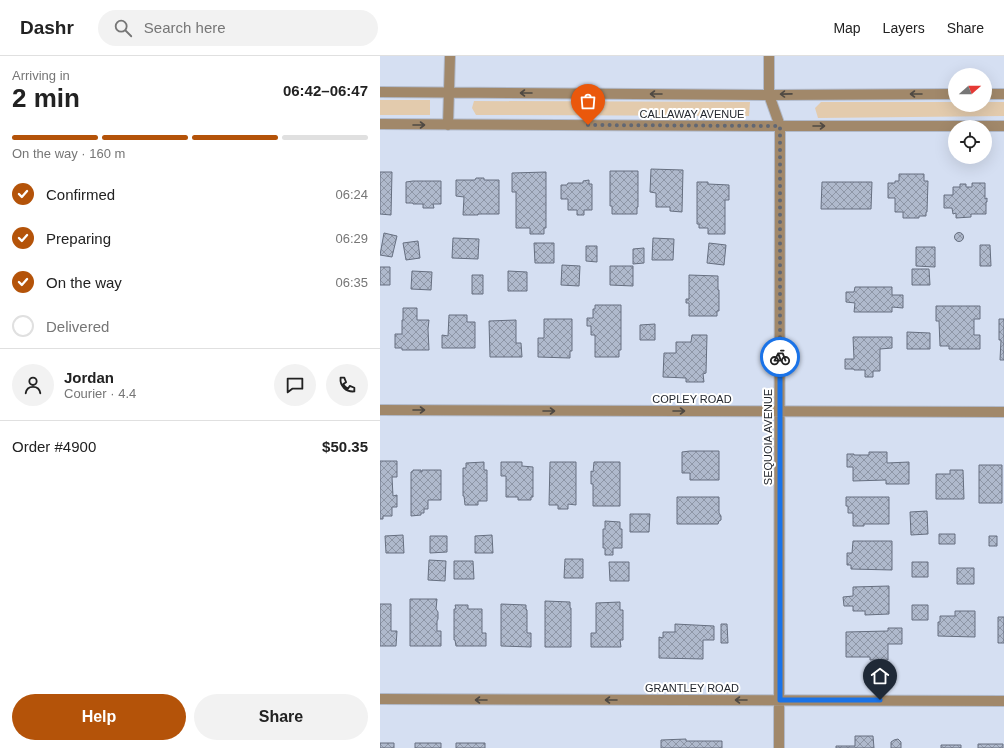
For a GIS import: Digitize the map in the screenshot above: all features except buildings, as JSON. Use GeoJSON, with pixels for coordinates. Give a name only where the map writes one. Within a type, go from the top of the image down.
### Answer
{"type":"FeatureCollection","features":[{"type":"Feature","properties":{"kind":"street"},"geometry":{"type":"LineString","coordinates":[[448,125],[450,56]]}},
{"type":"Feature","properties":{"kind":"street","name":"SEQUOIA AVENUE"},"geometry":{"type":"LineString","coordinates":[[769,56],[769,95],[780,126],[779,748]]}},
{"type":"Feature","properties":{"kind":"street","name":"CALLAWAY AVENUE"},"geometry":{"type":"LineString","coordinates":[[380,92],[769,95],[948,94]]}},
{"type":"Feature","properties":{"kind":"street"},"geometry":{"type":"LineString","coordinates":[[992,94],[1004,94]]}},
{"type":"Feature","properties":{"kind":"street","name":"CALLAWAY AVENUE"},"geometry":{"type":"LineString","coordinates":[[380,124],[1004,126]]}},
{"type":"Feature","properties":{"kind":"street","name":"COPLEY ROAD"},"geometry":{"type":"LineString","coordinates":[[380,410],[1004,412]]}},
{"type":"Feature","properties":{"kind":"street","name":"GRANTLEY ROAD"},"geometry":{"type":"LineString","coordinates":[[380,699],[1004,701]]}},
{"type":"Feature","properties":{"kind":"shaded area"},"geometry":{"type":"Polygon","coordinates":[[[380,100],[430,100],[430,115],[380,115],[380,100]]]}},
{"type":"Feature","properties":{"kind":"shaded area"},"geometry":{"type":"Polygon","coordinates":[[[474,101],[750,102],[749,116],[476,115],[472,108],[474,101]]]}},
{"type":"Feature","properties":{"kind":"shaded area"},"geometry":{"type":"Polygon","coordinates":[[[821,102],[948,102],[948,112],[992,112],[992,102],[1004,102],[1004,116],[818,118],[815,108],[821,102]]]}},
{"type":"Feature","properties":{"kind":"way so far"},"geometry":{"type":"LineString","coordinates":[[588,125],[780,126],[780,357]]}},
{"type":"Feature","properties":{"kind":"route"},"geometry":{"type":"LineString","coordinates":[[780,357],[780,700],[880,700]]}}]}
